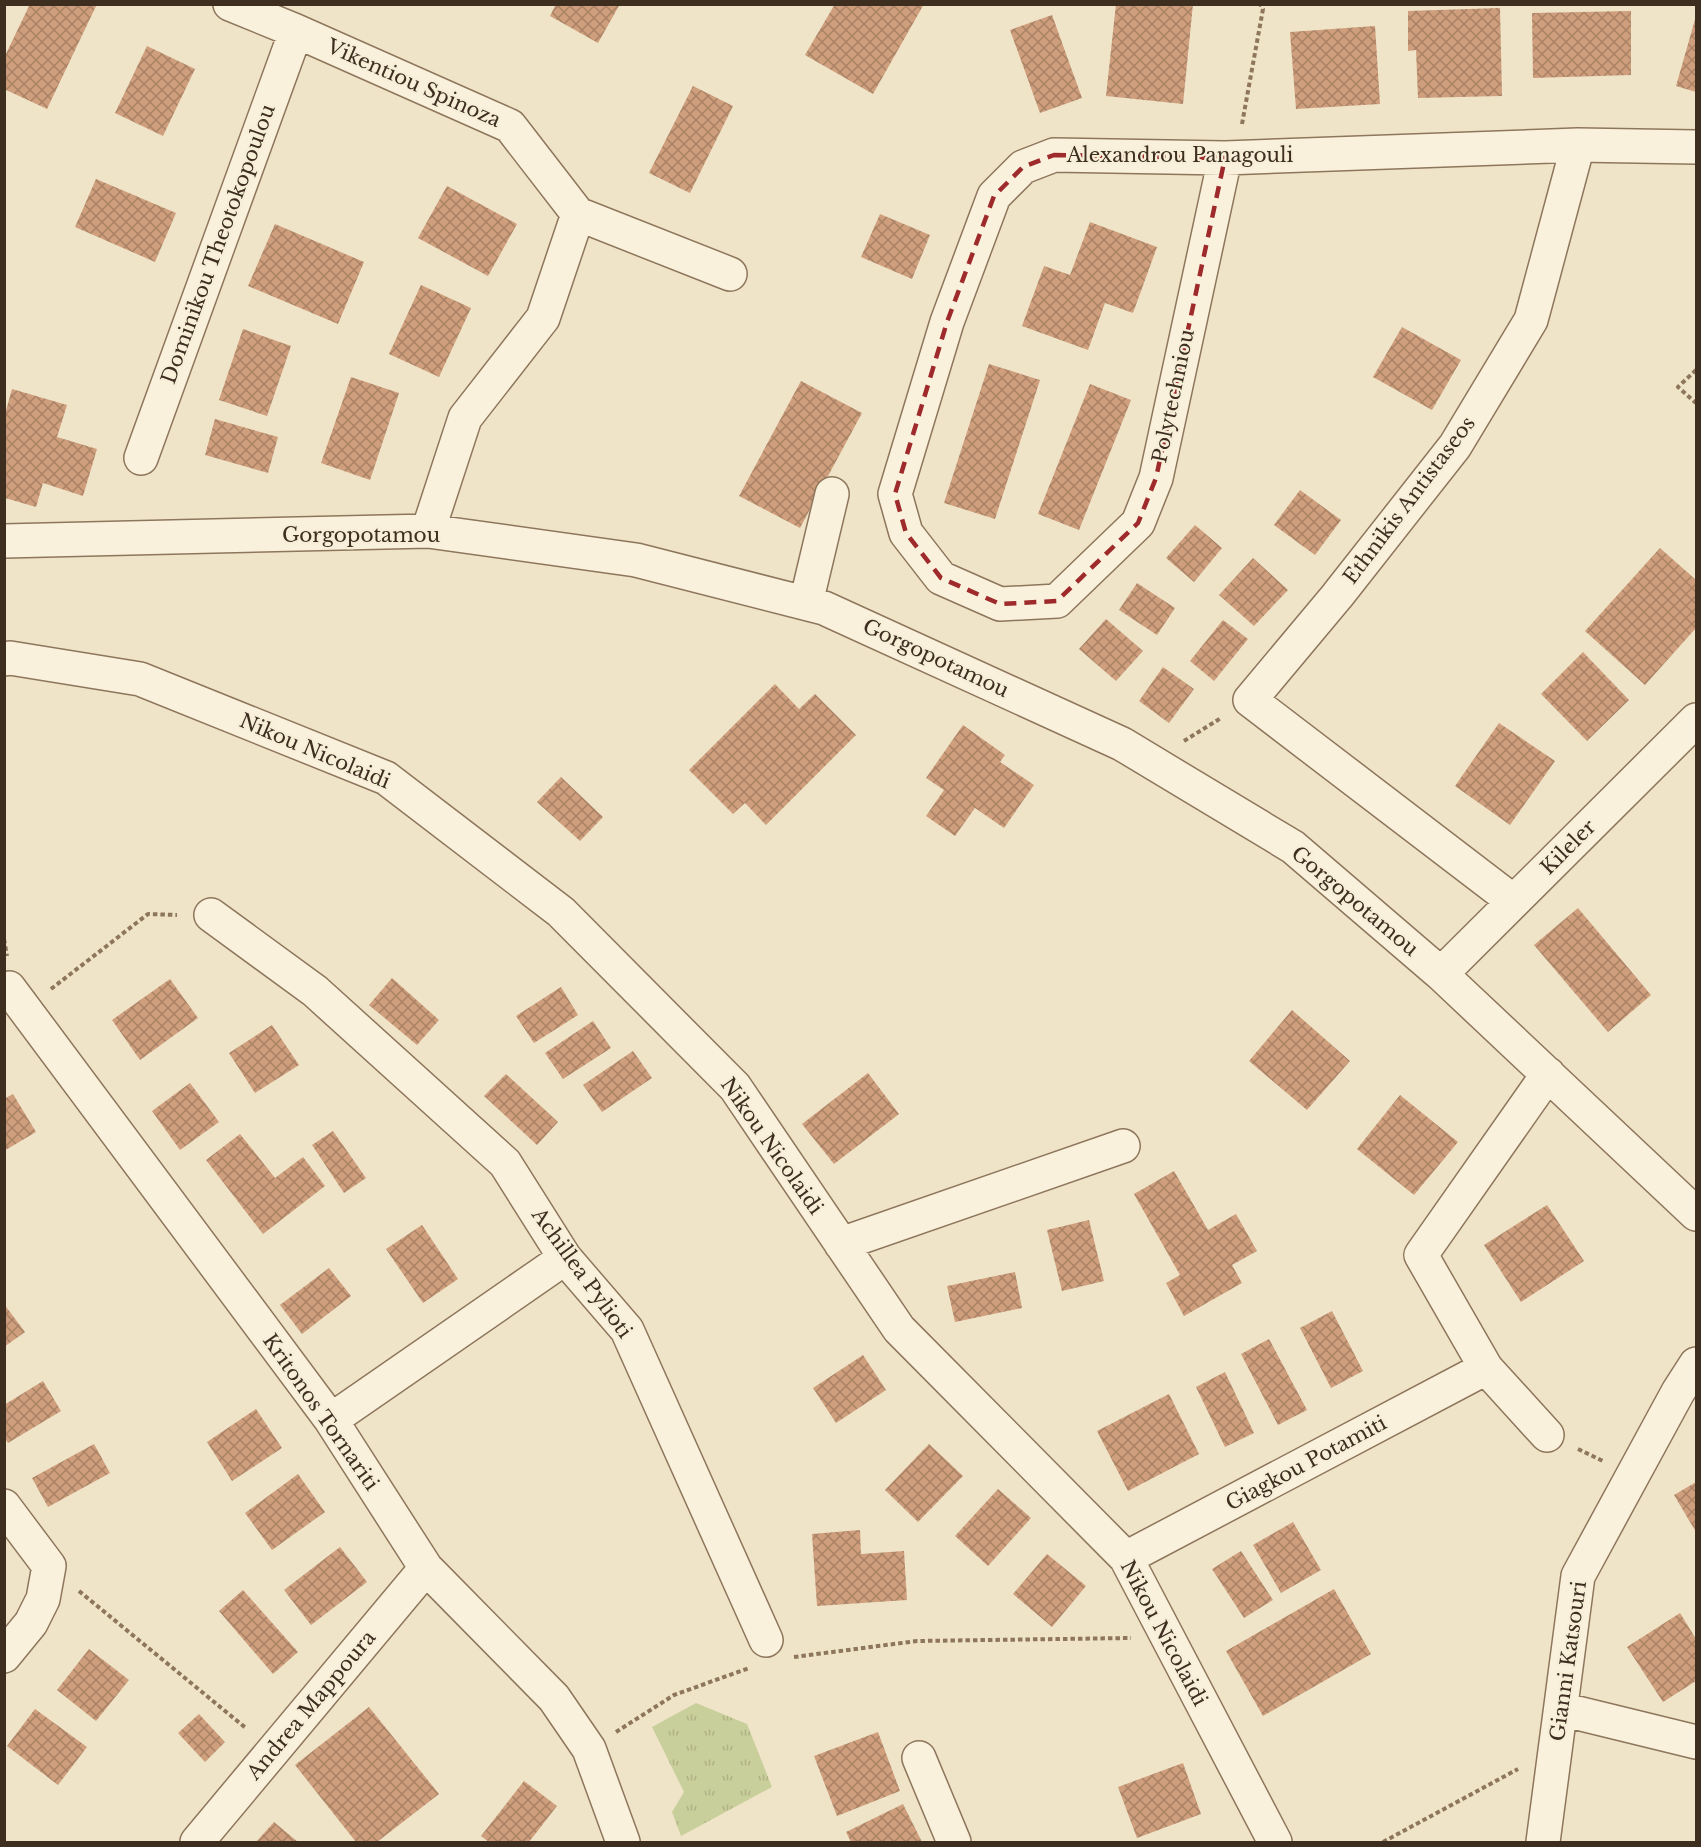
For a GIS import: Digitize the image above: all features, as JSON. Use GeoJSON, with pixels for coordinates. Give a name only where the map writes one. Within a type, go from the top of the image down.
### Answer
{"type":"FeatureCollection","features":[{"type":"Feature","properties":{"kind":"street","name":"Vikentiou Spinoza"},"geometry":{"type":"LineString","coordinates":[[230,4],[510,126],[578,214]]}},
{"type":"Feature","properties":{"kind":"street","name":"Dominikou Theotokopoulou"},"geometry":{"type":"LineString","coordinates":[[141,458],[296,31]]}},
{"type":"Feature","properties":{"kind":"street","name":"Alexandrou Panagouli"},"geometry":{"type":"LineString","coordinates":[[1057,601],[1000,604],[941,578],[906,533],[896,494],[947,322],[994,196],[1023,167],[1054,155],[1230,158],[1578,145],[1696,147]]}},
{"type":"Feature","properties":{"kind":"street","name":"Ethnikis Antistaseos"},"geometry":{"type":"LineString","coordinates":[[1250,700],[1337,596],[1455,446],[1531,320],[1578,145]]}},
{"type":"Feature","properties":{"kind":"street","name":"Polytechniou"},"geometry":{"type":"LineString","coordinates":[[1057,601],[1138,523],[1156,478],[1230,158]]}},
{"type":"Feature","properties":{"kind":"street"},"geometry":{"type":"LineString","coordinates":[[428,531],[465,418],[543,318],[578,214],[730,274]]}},
{"type":"Feature","properties":{"kind":"street"},"geometry":{"type":"LineString","coordinates":[[806,603],[832,494]]}},
{"type":"Feature","properties":{"kind":"street","name":"Gorgopotamou"},"geometry":{"type":"LineString","coordinates":[[4,541],[428,531],[636,560],[824,608],[1122,744],[1293,847],[1441,974],[1696,1214]]}},
{"type":"Feature","properties":{"kind":"street","name":"Nikou Nicolaidi"},"geometry":{"type":"LineString","coordinates":[[4,659],[10,658],[140,679],[386,778],[561,912],[735,1088],[899,1329],[1126,1558],[1275,1842]]}},
{"type":"Feature","properties":{"kind":"street"},"geometry":{"type":"LineString","coordinates":[[1250,700],[1513,901]]}},
{"type":"Feature","properties":{"kind":"street","name":"Kileler"},"geometry":{"type":"LineString","coordinates":[[1441,974],[1696,720]]}},
{"type":"Feature","properties":{"kind":"street","name":"Achillea Pylioti"},"geometry":{"type":"LineString","coordinates":[[211,915],[315,991],[505,1163],[565,1258],[627,1330],[768,1655]]}},
{"type":"Feature","properties":{"kind":"street","name":"Kritonos Tornariti"},"geometry":{"type":"LineString","coordinates":[[15,1000],[331,1420],[426,1568],[554,1698],[589,1749],[623,1842]]}},
{"type":"Feature","properties":{"kind":"street"},"geometry":{"type":"LineString","coordinates":[[1547,1435],[1486,1368],[1421,1255],[1548,1074]]}},
{"type":"Feature","properties":{"kind":"street"},"geometry":{"type":"LineString","coordinates":[[841,1244],[1123,1146]]}},
{"type":"Feature","properties":{"kind":"street"},"geometry":{"type":"LineString","coordinates":[[331,1420],[565,1258]]}},
{"type":"Feature","properties":{"kind":"street","name":"Gianni Katsouri"},"geometry":{"type":"LineString","coordinates":[[1543,1842],[1578,1576],[1678,1392],[1696,1364]]}},
{"type":"Feature","properties":{"kind":"street","name":"Giagkou Potamiti"},"geometry":{"type":"LineString","coordinates":[[1126,1558],[1486,1368]]}},
{"type":"Feature","properties":{"kind":"street"},"geometry":{"type":"LineString","coordinates":[[4,1506],[49,1566],[43,1599],[31,1623],[4,1656]]}},
{"type":"Feature","properties":{"kind":"street","name":"Andrea Mappoura"},"geometry":{"type":"LineString","coordinates":[[197,1842],[426,1568]]}},
{"type":"Feature","properties":{"kind":"street"},"geometry":{"type":"LineString","coordinates":[[1560,1709],[1696,1742]]}},
{"type":"Feature","properties":{"kind":"street"},"geometry":{"type":"LineString","coordinates":[[920,1758],[954,1842]]}},
{"type":"Feature","properties":{"kind":"path"},"geometry":{"type":"LineString","coordinates":[[1230,158],[1263,9],[1260,4]]}},
{"type":"Feature","properties":{"kind":"path"},"geometry":{"type":"LineString","coordinates":[[1696,370],[1678,387],[1696,403]]}},
{"type":"Feature","properties":{"kind":"path"},"geometry":{"type":"LineString","coordinates":[[1150,761],[1250,700]]}},
{"type":"Feature","properties":{"kind":"path"},"geometry":{"type":"LineString","coordinates":[[15,1000],[148,914],[211,915]]}},
{"type":"Feature","properties":{"kind":"path"},"geometry":{"type":"LineString","coordinates":[[1547,1435],[1633,1475]]}},
{"type":"Feature","properties":{"kind":"path"},"geometry":{"type":"LineString","coordinates":[[49,1566],[273,1751]]}},
{"type":"Feature","properties":{"kind":"path"},"geometry":{"type":"LineString","coordinates":[[589,1749],[674,1695],[768,1655],[917,1641],[1167,1637]]}},
{"type":"Feature","properties":{"kind":"path"},"geometry":{"type":"LineString","coordinates":[[1383,1842],[1555,1749]]}},
{"type":"Feature","properties":{"kind":"highlighted area"},"geometry":{"type":"Polygon","coordinates":[[[1054,155],[1225,158],[1156,478],[1138,523],[1057,601],[1000,604],[941,578],[906,533],[895,494],[947,322],[994,196],[1023,167],[1054,155]]]}},
{"type":"Feature","properties":{"kind":"green space"},"geometry":{"type":"Polygon","coordinates":[[[696,1703],[747,1724],[772,1787],[681,1836],[672,1812],[684,1792],[652,1727],[696,1703]]]}},
{"type":"Feature","properties":{"kind":"building"},"geometry":{"type":"Polygon","coordinates":[[[30,4],[97,4],[47,109],[4,89],[4,58],[30,4]]]}},
{"type":"Feature","properties":{"kind":"building"},"geometry":{"type":"Polygon","coordinates":[[[556,4],[620,4],[598,43],[550,16],[556,4]]]}},
{"type":"Feature","properties":{"kind":"building"},"geometry":{"type":"Polygon","coordinates":[[[835,4],[924,4],[873,94],[805,55],[835,4]]]}},
{"type":"Feature","properties":{"kind":"building"},"geometry":{"type":"Polygon","coordinates":[[[1116,4],[1193,4],[1183,104],[1106,96],[1116,4]]]}},
{"type":"Feature","properties":{"kind":"building"},"geometry":{"type":"Polygon","coordinates":[[[1500,8],[1502,96],[1418,98],[1416,50],[1408,51],[1408,11],[1500,8]]]}},
{"type":"Feature","properties":{"kind":"building"},"geometry":{"type":"Polygon","coordinates":[[[1631,11],[1631,75],[1533,78],[1532,13],[1631,11]]]}},
{"type":"Feature","properties":{"kind":"building"},"geometry":{"type":"Polygon","coordinates":[[[1052,15],[1082,98],[1040,113],[1010,30],[1052,15]]]}},
{"type":"Feature","properties":{"kind":"building"},"geometry":{"type":"Polygon","coordinates":[[[1696,16],[1696,92],[1676,86],[1696,16]]]}},
{"type":"Feature","properties":{"kind":"building"},"geometry":{"type":"Polygon","coordinates":[[[1375,26],[1380,104],[1296,109],[1290,32],[1375,26]]]}},
{"type":"Feature","properties":{"kind":"building"},"geometry":{"type":"Polygon","coordinates":[[[147,46],[195,69],[163,136],[115,113],[147,46]]]}},
{"type":"Feature","properties":{"kind":"building"},"geometry":{"type":"Polygon","coordinates":[[[693,86],[733,106],[690,193],[649,173],[693,86]]]}},
{"type":"Feature","properties":{"kind":"building"},"geometry":{"type":"Polygon","coordinates":[[[96,179],[176,213],[155,262],[75,227],[96,179]]]}},
{"type":"Feature","properties":{"kind":"building"},"geometry":{"type":"Polygon","coordinates":[[[447,186],[517,224],[488,276],[418,238],[447,186]]]}},
{"type":"Feature","properties":{"kind":"building"},"geometry":{"type":"Polygon","coordinates":[[[880,214],[930,235],[912,279],[861,257],[880,214]]]}},
{"type":"Feature","properties":{"kind":"building"},"geometry":{"type":"Polygon","coordinates":[[[1090,222],[1157,247],[1133,313],[1105,303],[1088,350],[1022,326],[1044,266],[1070,275],[1090,222]]]}},
{"type":"Feature","properties":{"kind":"building"},"geometry":{"type":"Polygon","coordinates":[[[275,224],[364,262],[338,324],[248,286],[275,224]]]}},
{"type":"Feature","properties":{"kind":"building"},"geometry":{"type":"Polygon","coordinates":[[[421,285],[471,308],[439,377],[389,354],[421,285]]]}},
{"type":"Feature","properties":{"kind":"building"},"geometry":{"type":"Polygon","coordinates":[[[1402,327],[1461,360],[1432,410],[1373,377],[1402,327]]]}},
{"type":"Feature","properties":{"kind":"building"},"geometry":{"type":"Polygon","coordinates":[[[243,329],[291,346],[267,416],[219,400],[243,329]]]}},
{"type":"Feature","properties":{"kind":"building"},"geometry":{"type":"Polygon","coordinates":[[[989,364],[1040,380],[995,519],[944,503],[989,364]]]}},
{"type":"Feature","properties":{"kind":"building"},"geometry":{"type":"Polygon","coordinates":[[[351,377],[399,393],[370,480],[321,463],[351,377]]]}},
{"type":"Feature","properties":{"kind":"building"},"geometry":{"type":"Polygon","coordinates":[[[801,381],[862,413],[800,528],[739,496],[801,381]]]}},
{"type":"Feature","properties":{"kind":"building"},"geometry":{"type":"Polygon","coordinates":[[[1090,384],[1131,400],[1079,530],[1038,514],[1090,384]]]}},
{"type":"Feature","properties":{"kind":"building"},"geometry":{"type":"Polygon","coordinates":[[[12,389],[67,405],[57,437],[97,449],[83,496],[43,483],[36,507],[5,498],[5,414],[12,389]]]}},
{"type":"Feature","properties":{"kind":"building"},"geometry":{"type":"Polygon","coordinates":[[[215,419],[278,437],[268,473],[205,455],[215,419]]]}},
{"type":"Feature","properties":{"kind":"building"},"geometry":{"type":"Polygon","coordinates":[[[1300,490],[1341,520],[1315,555],[1274,525],[1300,490]]]}},
{"type":"Feature","properties":{"kind":"building"},"geometry":{"type":"Polygon","coordinates":[[[1195,525],[1222,548],[1194,582],[1166,558],[1195,525]]]}},
{"type":"Feature","properties":{"kind":"building"},"geometry":{"type":"Polygon","coordinates":[[[1660,548],[1696,580],[1696,628],[1645,685],[1585,631],[1660,548]]]}},
{"type":"Feature","properties":{"kind":"building"},"geometry":{"type":"Polygon","coordinates":[[[1253,558],[1288,590],[1254,626],[1219,595],[1253,558]]]}},
{"type":"Feature","properties":{"kind":"building"},"geometry":{"type":"Polygon","coordinates":[[[1137,583],[1175,608],[1157,635],[1119,610],[1137,583]]]}},
{"type":"Feature","properties":{"kind":"building"},"geometry":{"type":"Polygon","coordinates":[[[1106,619],[1143,651],[1116,681],[1079,649],[1106,619]]]}},
{"type":"Feature","properties":{"kind":"building"},"geometry":{"type":"Polygon","coordinates":[[[1223,620],[1248,639],[1214,681],[1190,661],[1223,620]]]}},
{"type":"Feature","properties":{"kind":"building"},"geometry":{"type":"Polygon","coordinates":[[[1583,652],[1629,700],[1587,741],[1541,694],[1583,652]]]}},
{"type":"Feature","properties":{"kind":"building"},"geometry":{"type":"Polygon","coordinates":[[[1163,667],[1194,689],[1169,723],[1139,701],[1163,667]]]}},
{"type":"Feature","properties":{"kind":"building"},"geometry":{"type":"Polygon","coordinates":[[[775,684],[799,709],[815,694],[856,735],[766,825],[745,803],[733,814],[689,770],[775,684]]]}},
{"type":"Feature","properties":{"kind":"building"},"geometry":{"type":"Polygon","coordinates":[[[1499,723],[1555,761],[1510,825],[1455,786],[1499,723]]]}},
{"type":"Feature","properties":{"kind":"building"},"geometry":{"type":"Polygon","coordinates":[[[963,725],[1005,755],[1000,762],[1034,785],[1004,828],[975,808],[955,836],[926,816],[944,790],[926,778],[963,725]]]}},
{"type":"Feature","properties":{"kind":"building"},"geometry":{"type":"Polygon","coordinates":[[[561,777],[603,817],[580,841],[537,802],[561,777]]]}},
{"type":"Feature","properties":{"kind":"building"},"geometry":{"type":"Polygon","coordinates":[[[1578,908],[1651,995],[1608,1032],[1534,945],[1578,908]]]}},
{"type":"Feature","properties":{"kind":"building"},"geometry":{"type":"Polygon","coordinates":[[[392,978],[439,1020],[417,1045],[369,1005],[392,978]]]}},
{"type":"Feature","properties":{"kind":"building"},"geometry":{"type":"Polygon","coordinates":[[[170,979],[198,1018],[140,1060],[112,1020],[170,979]]]}},
{"type":"Feature","properties":{"kind":"building"},"geometry":{"type":"Polygon","coordinates":[[[561,987],[578,1015],[534,1043],[516,1016],[561,987]]]}},
{"type":"Feature","properties":{"kind":"building"},"geometry":{"type":"Polygon","coordinates":[[[1292,1010],[1350,1061],[1307,1110],[1249,1061],[1292,1010]]]}},
{"type":"Feature","properties":{"kind":"building"},"geometry":{"type":"Polygon","coordinates":[[[593,1021],[611,1048],[563,1079],[545,1053],[593,1021]]]}},
{"type":"Feature","properties":{"kind":"building"},"geometry":{"type":"Polygon","coordinates":[[[272,1025],[299,1065],[255,1093],[229,1053],[272,1025]]]}},
{"type":"Feature","properties":{"kind":"building"},"geometry":{"type":"Polygon","coordinates":[[[633,1051],[652,1078],[602,1112],[583,1085],[633,1051]]]}},
{"type":"Feature","properties":{"kind":"building"},"geometry":{"type":"Polygon","coordinates":[[[868,1073],[899,1114],[834,1164],[802,1124],[868,1073]]]}},
{"type":"Feature","properties":{"kind":"building"},"geometry":{"type":"Polygon","coordinates":[[[506,1074],[558,1122],[537,1145],[484,1096],[506,1074]]]}},
{"type":"Feature","properties":{"kind":"building"},"geometry":{"type":"Polygon","coordinates":[[[190,1083],[219,1122],[180,1150],[152,1111],[190,1083]]]}},
{"type":"Feature","properties":{"kind":"building"},"geometry":{"type":"Polygon","coordinates":[[[13,1094],[36,1132],[4,1151],[4,1099],[13,1094]]]}},
{"type":"Feature","properties":{"kind":"building"},"geometry":{"type":"Polygon","coordinates":[[[1400,1095],[1458,1142],[1414,1195],[1357,1149],[1400,1095]]]}},
{"type":"Feature","properties":{"kind":"building"},"geometry":{"type":"Polygon","coordinates":[[[333,1131],[366,1178],[344,1193],[312,1145],[333,1131]]]}},
{"type":"Feature","properties":{"kind":"building"},"geometry":{"type":"Polygon","coordinates":[[[240,1134],[275,1178],[303,1157],[325,1186],[263,1234],[206,1160],[240,1134]]]}},
{"type":"Feature","properties":{"kind":"building"},"geometry":{"type":"Polygon","coordinates":[[[1174,1171],[1208,1230],[1236,1214],[1257,1251],[1232,1265],[1242,1283],[1184,1316],[1166,1283],[1180,1275],[1134,1194],[1174,1171]]]}},
{"type":"Feature","properties":{"kind":"building"},"geometry":{"type":"Polygon","coordinates":[[[1547,1205],[1584,1261],[1521,1302],[1484,1245],[1547,1205]]]}},
{"type":"Feature","properties":{"kind":"building"},"geometry":{"type":"Polygon","coordinates":[[[1089,1220],[1104,1281],[1062,1291],[1047,1230],[1089,1220]]]}},
{"type":"Feature","properties":{"kind":"building"},"geometry":{"type":"Polygon","coordinates":[[[422,1225],[458,1279],[423,1303],[386,1249],[422,1225]]]}},
{"type":"Feature","properties":{"kind":"building"},"geometry":{"type":"Polygon","coordinates":[[[329,1268],[351,1296],[302,1334],[280,1305],[329,1268]]]}},
{"type":"Feature","properties":{"kind":"building"},"geometry":{"type":"Polygon","coordinates":[[[1015,1272],[1022,1308],[955,1322],[947,1286],[1015,1272]]]}},
{"type":"Feature","properties":{"kind":"building"},"geometry":{"type":"Polygon","coordinates":[[[4,1304],[25,1332],[4,1347],[4,1304]]]}},
{"type":"Feature","properties":{"kind":"building"},"geometry":{"type":"Polygon","coordinates":[[[1332,1311],[1363,1371],[1331,1388],[1300,1328],[1332,1311]]]}},
{"type":"Feature","properties":{"kind":"building"},"geometry":{"type":"Polygon","coordinates":[[[1269,1339],[1307,1410],[1278,1425],[1241,1354],[1269,1339]]]}},
{"type":"Feature","properties":{"kind":"building"},"geometry":{"type":"Polygon","coordinates":[[[863,1355],[886,1390],[836,1423],[813,1388],[863,1355]]]}},
{"type":"Feature","properties":{"kind":"building"},"geometry":{"type":"Polygon","coordinates":[[[1225,1372],[1254,1433],[1225,1447],[1196,1387],[1225,1372]]]}},
{"type":"Feature","properties":{"kind":"building"},"geometry":{"type":"Polygon","coordinates":[[[43,1381],[61,1411],[8,1443],[4,1437],[4,1405],[43,1381]]]}},
{"type":"Feature","properties":{"kind":"building"},"geometry":{"type":"Polygon","coordinates":[[[1169,1394],[1199,1454],[1128,1491],[1097,1431],[1169,1394]]]}},
{"type":"Feature","properties":{"kind":"building"},"geometry":{"type":"Polygon","coordinates":[[[256,1409],[282,1448],[232,1481],[207,1442],[256,1409]]]}},
{"type":"Feature","properties":{"kind":"building"},"geometry":{"type":"Polygon","coordinates":[[[94,1444],[110,1473],[48,1507],[32,1478],[94,1444]]]}},
{"type":"Feature","properties":{"kind":"building"},"geometry":{"type":"Polygon","coordinates":[[[929,1444],[963,1476],[918,1522],[885,1490],[929,1444]]]}},
{"type":"Feature","properties":{"kind":"building"},"geometry":{"type":"Polygon","coordinates":[[[298,1474],[325,1512],[272,1550],[245,1513],[298,1474]]]}},
{"type":"Feature","properties":{"kind":"building"},"geometry":{"type":"Polygon","coordinates":[[[1696,1482],[1696,1532],[1674,1495],[1696,1482]]]}},
{"type":"Feature","properties":{"kind":"building"},"geometry":{"type":"Polygon","coordinates":[[[998,1489],[1031,1518],[988,1566],[955,1536],[998,1489]]]}},
{"type":"Feature","properties":{"kind":"building"},"geometry":{"type":"Polygon","coordinates":[[[1293,1522],[1321,1570],[1281,1593],[1253,1545],[1293,1522]]]}},
{"type":"Feature","properties":{"kind":"building"},"geometry":{"type":"Polygon","coordinates":[[[860,1530],[861,1554],[904,1551],[907,1600],[817,1606],[812,1534],[860,1530]]]}},
{"type":"Feature","properties":{"kind":"building"},"geometry":{"type":"Polygon","coordinates":[[[340,1547],[367,1582],[311,1625],[284,1590],[340,1547]]]}},
{"type":"Feature","properties":{"kind":"building"},"geometry":{"type":"Polygon","coordinates":[[[1241,1551],[1273,1600],[1244,1618],[1212,1569],[1241,1551]]]}},
{"type":"Feature","properties":{"kind":"building"},"geometry":{"type":"Polygon","coordinates":[[[1047,1554],[1086,1586],[1052,1627],[1013,1594],[1047,1554]]]}},
{"type":"Feature","properties":{"kind":"building"},"geometry":{"type":"Polygon","coordinates":[[[1334,1589],[1371,1654],[1263,1716],[1226,1651],[1334,1589]]]}},
{"type":"Feature","properties":{"kind":"building"},"geometry":{"type":"Polygon","coordinates":[[[243,1590],[298,1652],[273,1674],[219,1611],[243,1590]]]}},
{"type":"Feature","properties":{"kind":"building"},"geometry":{"type":"Polygon","coordinates":[[[1680,1613],[1696,1639],[1696,1681],[1663,1702],[1627,1647],[1680,1613]]]}},
{"type":"Feature","properties":{"kind":"building"},"geometry":{"type":"Polygon","coordinates":[[[89,1649],[129,1680],[96,1721],[57,1690],[89,1649]]]}},
{"type":"Feature","properties":{"kind":"building"},"geometry":{"type":"Polygon","coordinates":[[[369,1707],[439,1794],[377,1842],[356,1842],[295,1765],[369,1707]]]}},
{"type":"Feature","properties":{"kind":"building"},"geometry":{"type":"Polygon","coordinates":[[[35,1709],[87,1747],[58,1785],[7,1746],[35,1709]]]}},
{"type":"Feature","properties":{"kind":"building"},"geometry":{"type":"Polygon","coordinates":[[[199,1714],[225,1742],[205,1762],[178,1733],[199,1714]]]}},
{"type":"Feature","properties":{"kind":"building"},"geometry":{"type":"Polygon","coordinates":[[[878,1732],[900,1791],[837,1816],[814,1756],[878,1732]]]}},
{"type":"Feature","properties":{"kind":"building"},"geometry":{"type":"Polygon","coordinates":[[[1183,1763],[1201,1814],[1137,1838],[1118,1787],[1183,1763]]]}},
{"type":"Feature","properties":{"kind":"building"},"geometry":{"type":"Polygon","coordinates":[[[524,1781],[557,1806],[529,1842],[489,1842],[481,1836],[524,1781]]]}},
{"type":"Feature","properties":{"kind":"building"},"geometry":{"type":"Polygon","coordinates":[[[903,1804],[922,1842],[851,1842],[846,1832],[903,1804]]]}},
{"type":"Feature","properties":{"kind":"building"},"geometry":{"type":"Polygon","coordinates":[[[274,1822],[298,1842],[256,1842],[274,1822]]]}}]}
